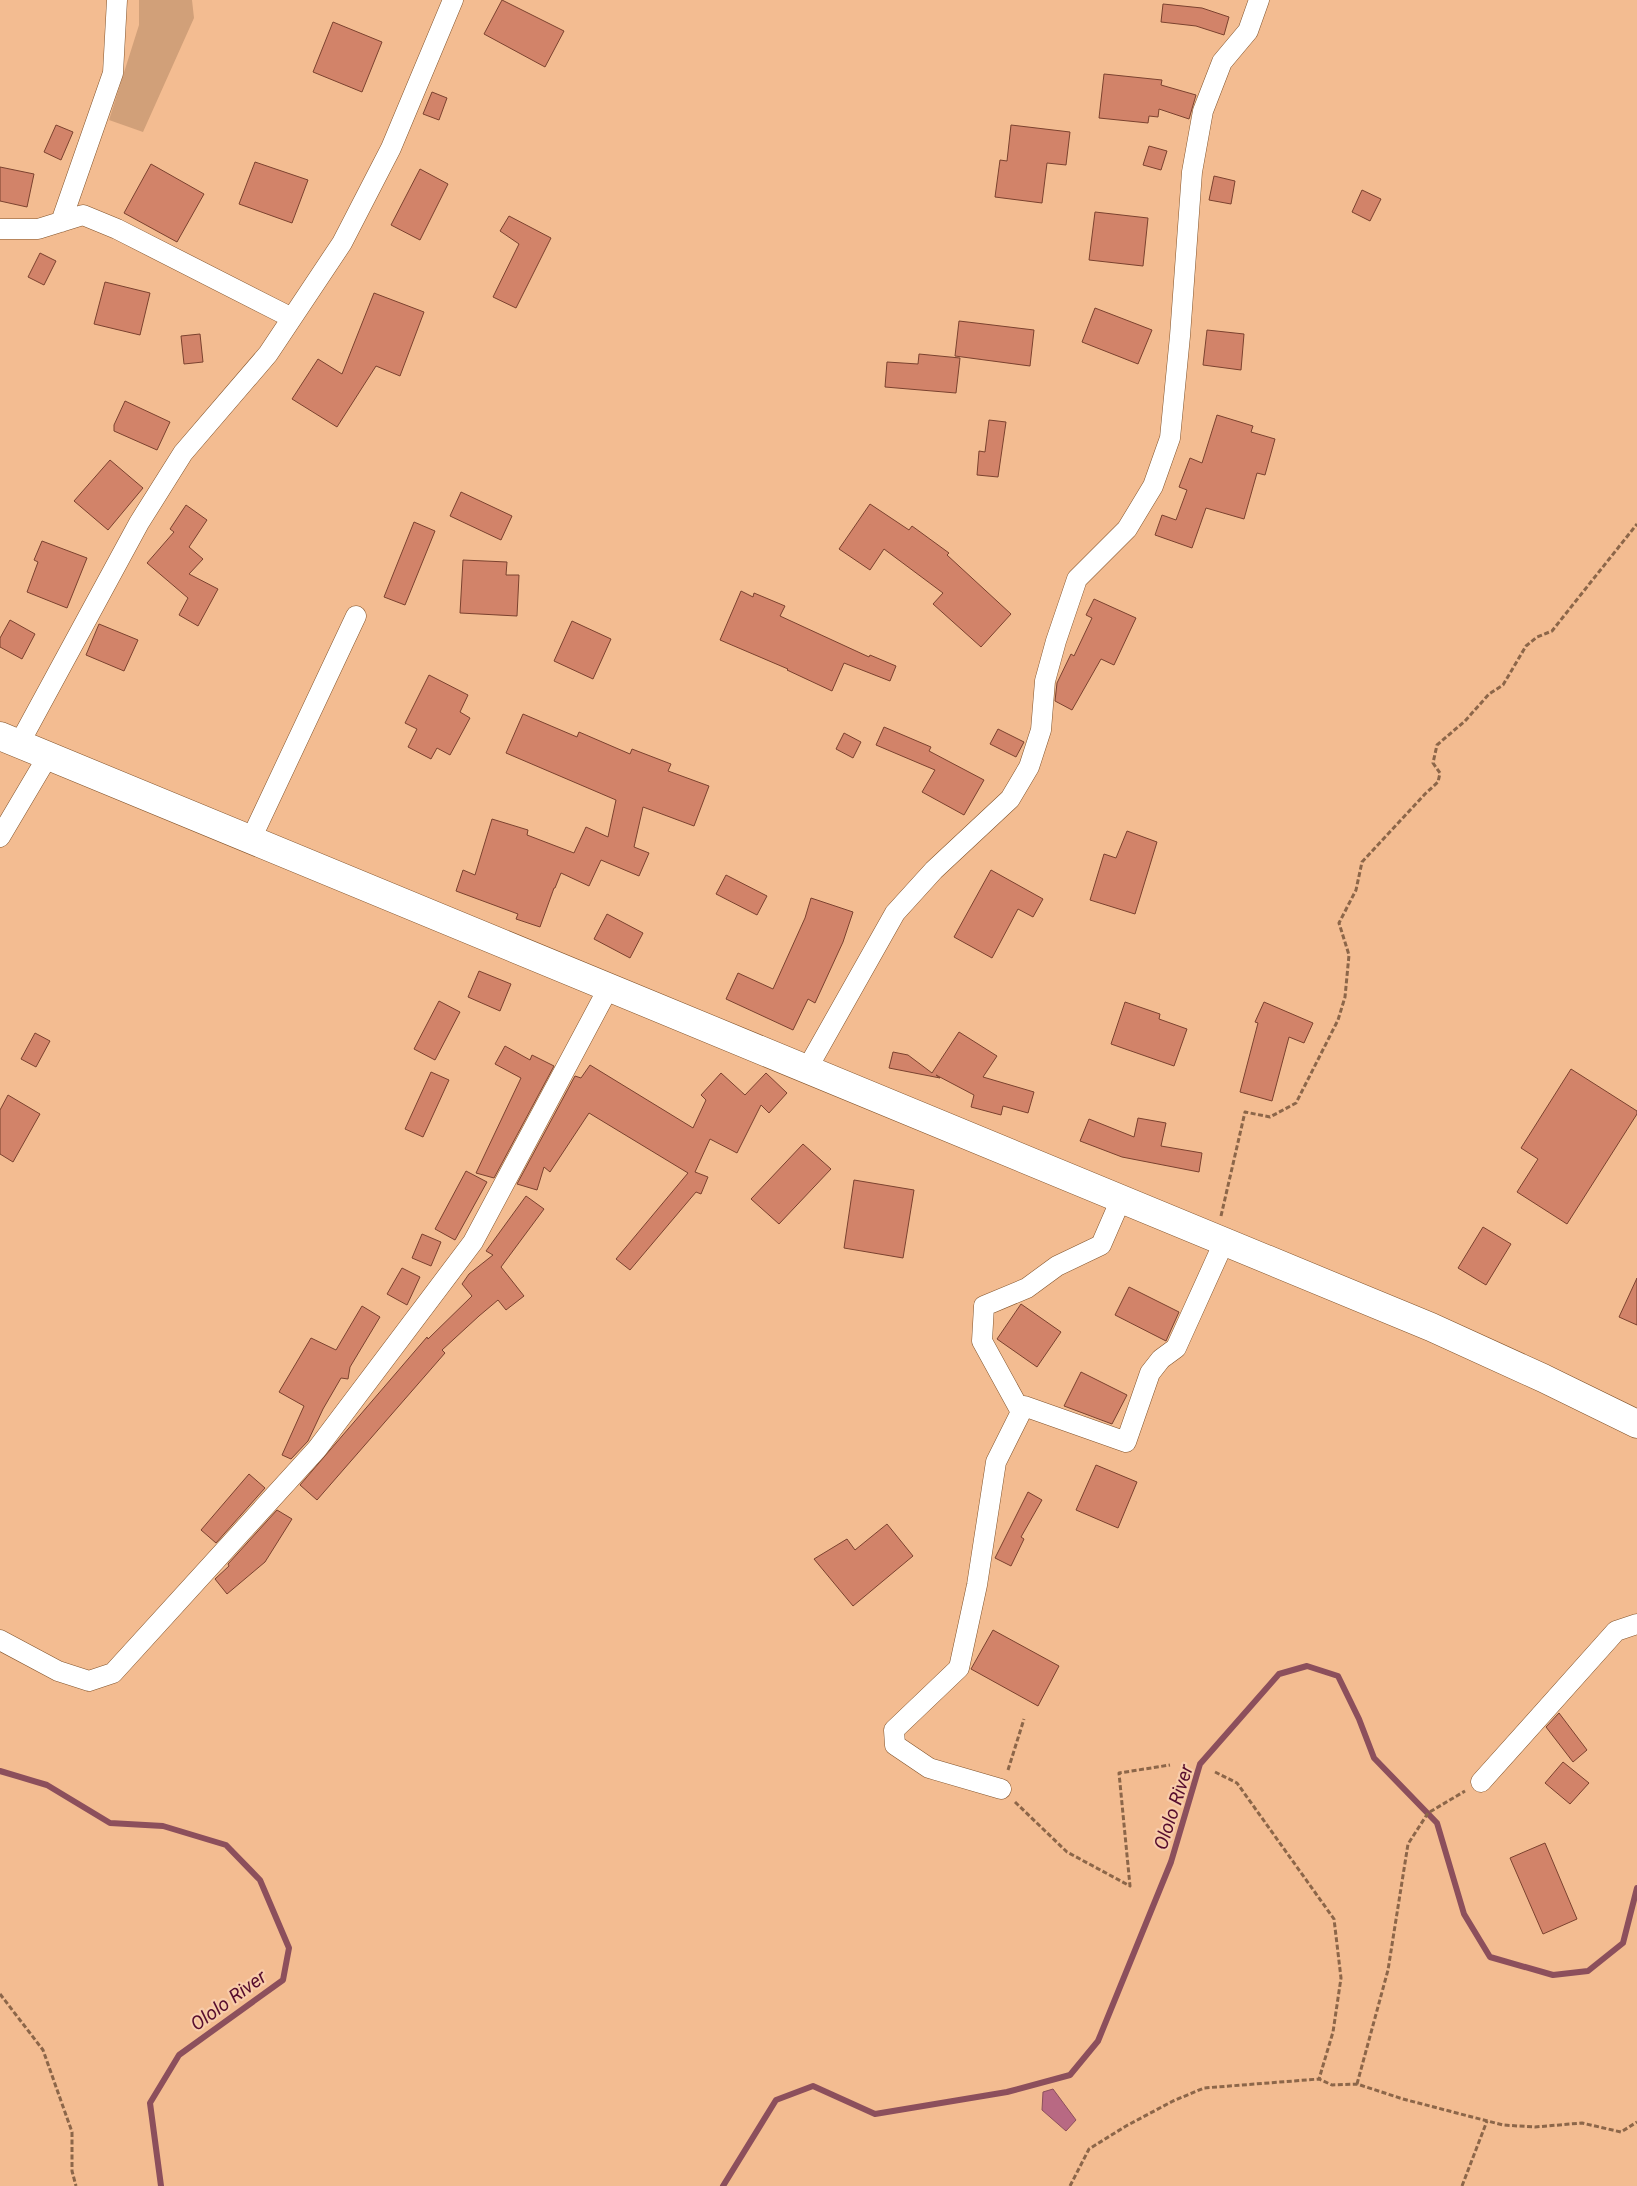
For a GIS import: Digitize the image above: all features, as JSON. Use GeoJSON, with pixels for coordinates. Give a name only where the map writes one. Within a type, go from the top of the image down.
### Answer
{"type":"FeatureCollection","features":[{"type":"Feature","properties":{"kind":"main road"},"geometry":{"type":"LineString","coordinates":[[9,740],[1431,1328],[1543,1378],[1637,1424]]}},
{"type":"Feature","properties":{"kind":"street"},"geometry":{"type":"LineString","coordinates":[[61,222],[113,74],[117,0]]}},
{"type":"Feature","properties":{"kind":"street"},"geometry":{"type":"LineString","coordinates":[[9,740],[139,523],[183,454],[268,354],[342,243],[391,148],[453,0]]}},
{"type":"Feature","properties":{"kind":"street"},"geometry":{"type":"LineString","coordinates":[[807,1069],[895,913],[934,870],[1010,799],[1029,767],[1041,730],[1045,681],[1056,641],[1078,579],[1127,529],[1152,486],[1170,438],[1180,336],[1192,172],[1203,112],[1222,62],[1248,31],[1259,0]]}},
{"type":"Feature","properties":{"kind":"street"},"geometry":{"type":"LineString","coordinates":[[0,229],[38,229],[83,216],[117,229],[292,318]]}},
{"type":"Feature","properties":{"kind":"street"},"geometry":{"type":"LineString","coordinates":[[250,840],[356,616]]}},
{"type":"Feature","properties":{"kind":"street"},"geometry":{"type":"LineString","coordinates":[[0,837],[48,756]]}},
{"type":"Feature","properties":{"kind":"street"},"geometry":{"type":"LineString","coordinates":[[0,1640],[58,1671],[89,1681],[113,1673],[317,1449],[473,1242],[609,987]]}},
{"type":"Feature","properties":{"kind":"street"},"geometry":{"type":"LineString","coordinates":[[1021,1412],[982,1341],[984,1306],[1027,1288],[1057,1266],[1101,1245],[1121,1200]]}},
{"type":"Feature","properties":{"kind":"street"},"geometry":{"type":"LineString","coordinates":[[1001,1789],[929,1768],[895,1745],[894,1730],[959,1668],[977,1585],[996,1462],[1024,1406],[1126,1442],[1150,1373],[1161,1359],[1176,1348],[1220,1240]]}},
{"type":"Feature","properties":{"kind":"street"},"geometry":{"type":"LineString","coordinates":[[1481,1782],[1616,1631],[1637,1624]]}},
{"type":"Feature","properties":{"kind":"path"},"geometry":{"type":"LineString","coordinates":[[1220,1240],[1245,1112],[1270,1117],[1296,1103],[1338,1020],[1345,997],[1349,956],[1339,923],[1356,890],[1362,862],[1438,782],[1440,773],[1433,763],[1437,745],[1465,721],[1489,694],[1503,685],[1526,646],[1537,637],[1552,631],[1637,524]]}},
{"type":"Feature","properties":{"kind":"path"},"geometry":{"type":"LineString","coordinates":[[1024,1720],[1001,1789],[1067,1852],[1130,1886],[1119,1773],[1170,1765]]}},
{"type":"Feature","properties":{"kind":"path"},"geometry":{"type":"LineString","coordinates":[[1215,1772],[1236,1783],[1334,1919],[1341,1978],[1333,2032],[1319,2079]]}},
{"type":"Feature","properties":{"kind":"path"},"geometry":{"type":"LineString","coordinates":[[1357,2084],[1388,1970],[1408,1844],[1428,1813],[1481,1782]]}},
{"type":"Feature","properties":{"kind":"path"},"geometry":{"type":"LineString","coordinates":[[0,1994],[43,2050],[72,2132],[72,2172],[76,2186]]}},
{"type":"Feature","properties":{"kind":"path"},"geometry":{"type":"LineString","coordinates":[[1070,2186],[1089,2148],[1173,2101],[1204,2088],[1319,2079],[1332,2085],[1357,2084],[1403,2099],[1502,2125],[1536,2127],[1582,2123],[1621,2132],[1637,2122]]}},
{"type":"Feature","properties":{"kind":"path"},"geometry":{"type":"LineString","coordinates":[[1462,2186],[1487,2121]]}},
{"type":"Feature","properties":{"kind":"shaded area"},"geometry":{"type":"Polygon","coordinates":[[[139,0],[192,0],[194,18],[143,132],[109,120],[139,25],[139,0]]]}},
{"type":"Feature","properties":{"kind":"shaded area"},"geometry":{"type":"Polygon","coordinates":[[[1053,2089],[1076,2120],[1066,2131],[1042,2110],[1043,2092],[1053,2089]]]}},
{"type":"Feature","properties":{"kind":"building"},"geometry":{"type":"Polygon","coordinates":[[[502,0],[564,31],[545,67],[484,34],[502,0]]]}},
{"type":"Feature","properties":{"kind":"building"},"geometry":{"type":"Polygon","coordinates":[[[1163,4],[1202,8],[1229,17],[1224,35],[1196,26],[1161,22],[1163,4]]]}},
{"type":"Feature","properties":{"kind":"building"},"geometry":{"type":"Polygon","coordinates":[[[333,22],[382,42],[362,92],[313,72],[333,22]]]}},
{"type":"Feature","properties":{"kind":"building"},"geometry":{"type":"Polygon","coordinates":[[[1104,74],[1162,80],[1161,85],[1196,95],[1189,119],[1159,109],[1158,117],[1149,116],[1148,123],[1099,118],[1104,74]]]}},
{"type":"Feature","properties":{"kind":"building"},"geometry":{"type":"Polygon","coordinates":[[[432,92],[447,98],[439,120],[423,114],[432,92]]]}},
{"type":"Feature","properties":{"kind":"building"},"geometry":{"type":"Polygon","coordinates":[[[56,125],[73,132],[61,160],[44,152],[56,125]]]}},
{"type":"Feature","properties":{"kind":"building"},"geometry":{"type":"Polygon","coordinates":[[[1011,125],[1070,132],[1066,165],[1047,163],[1042,203],[995,197],[1000,160],[1007,161],[1011,125]]]}},
{"type":"Feature","properties":{"kind":"building"},"geometry":{"type":"Polygon","coordinates":[[[1149,146],[1167,151],[1161,170],[1143,165],[1149,146]]]}},
{"type":"Feature","properties":{"kind":"building"},"geometry":{"type":"Polygon","coordinates":[[[255,162],[308,180],[292,223],[239,204],[255,162]]]}},
{"type":"Feature","properties":{"kind":"building"},"geometry":{"type":"Polygon","coordinates":[[[151,164],[204,194],[177,242],[124,213],[151,164]]]}},
{"type":"Feature","properties":{"kind":"building"},"geometry":{"type":"Polygon","coordinates":[[[0,167],[34,174],[27,207],[0,201],[0,167]]]}},
{"type":"Feature","properties":{"kind":"building"},"geometry":{"type":"Polygon","coordinates":[[[420,169],[448,184],[420,240],[391,225],[420,169]]]}},
{"type":"Feature","properties":{"kind":"building"},"geometry":{"type":"Polygon","coordinates":[[[1214,176],[1235,181],[1231,204],[1209,200],[1214,176]]]}},
{"type":"Feature","properties":{"kind":"building"},"geometry":{"type":"Polygon","coordinates":[[[1362,190],[1381,199],[1370,221],[1352,212],[1362,190]]]}},
{"type":"Feature","properties":{"kind":"building"},"geometry":{"type":"Polygon","coordinates":[[[1095,212],[1148,218],[1143,266],[1089,260],[1095,212]]]}},
{"type":"Feature","properties":{"kind":"building"},"geometry":{"type":"Polygon","coordinates":[[[509,216],[551,238],[516,308],[493,297],[519,244],[500,231],[509,216]]]}},
{"type":"Feature","properties":{"kind":"building"},"geometry":{"type":"Polygon","coordinates":[[[40,253],[56,261],[44,285],[28,277],[40,253]]]}},
{"type":"Feature","properties":{"kind":"building"},"geometry":{"type":"Polygon","coordinates":[[[105,282],[150,293],[140,335],[94,324],[105,282]]]}},
{"type":"Feature","properties":{"kind":"building"},"geometry":{"type":"Polygon","coordinates":[[[374,293],[424,312],[400,376],[376,366],[337,427],[292,399],[318,359],[342,374],[374,293]]]}},
{"type":"Feature","properties":{"kind":"building"},"geometry":{"type":"Polygon","coordinates":[[[1095,308],[1152,330],[1138,364],[1082,342],[1095,308]]]}},
{"type":"Feature","properties":{"kind":"building"},"geometry":{"type":"Polygon","coordinates":[[[959,321],[1034,330],[1030,366],[955,356],[959,321]]]}},
{"type":"Feature","properties":{"kind":"building"},"geometry":{"type":"Polygon","coordinates":[[[1207,330],[1244,334],[1241,370],[1203,365],[1207,330]]]}},
{"type":"Feature","properties":{"kind":"building"},"geometry":{"type":"Polygon","coordinates":[[[200,334],[203,362],[184,364],[181,336],[200,334]]]}},
{"type":"Feature","properties":{"kind":"building"},"geometry":{"type":"Polygon","coordinates":[[[919,354],[960,358],[956,393],[885,387],[887,362],[918,364],[919,354]]]}},
{"type":"Feature","properties":{"kind":"building"},"geometry":{"type":"Polygon","coordinates":[[[125,401],[170,422],[157,450],[114,431],[114,425],[125,401]]]}},
{"type":"Feature","properties":{"kind":"building"},"geometry":{"type":"Polygon","coordinates":[[[1217,415],[1253,426],[1251,432],[1275,439],[1265,475],[1257,473],[1244,519],[1206,508],[1192,548],[1155,535],[1162,515],[1176,520],[1187,490],[1179,487],[1190,458],[1202,463],[1217,415]]]}},
{"type":"Feature","properties":{"kind":"building"},"geometry":{"type":"Polygon","coordinates":[[[989,420],[1006,422],[998,477],[977,475],[979,451],[985,452],[989,420]]]}},
{"type":"Feature","properties":{"kind":"building"},"geometry":{"type":"Polygon","coordinates":[[[110,460],[143,488],[108,530],[74,501],[110,460]]]}},
{"type":"Feature","properties":{"kind":"building"},"geometry":{"type":"Polygon","coordinates":[[[461,492],[512,516],[501,540],[450,516],[461,492]]]}},
{"type":"Feature","properties":{"kind":"building"},"geometry":{"type":"Polygon","coordinates":[[[870,504],[909,530],[912,526],[949,553],[947,555],[1011,614],[981,647],[933,604],[943,593],[884,549],[870,570],[839,549],[870,504]]]}},
{"type":"Feature","properties":{"kind":"building"},"geometry":{"type":"Polygon","coordinates":[[[186,505],[207,520],[189,547],[203,559],[189,574],[218,589],[198,626],[179,615],[188,598],[147,563],[174,532],[170,529],[186,505]]]}},
{"type":"Feature","properties":{"kind":"building"},"geometry":{"type":"Polygon","coordinates":[[[414,522],[435,531],[405,605],[384,597],[414,522]]]}},
{"type":"Feature","properties":{"kind":"building"},"geometry":{"type":"Polygon","coordinates":[[[42,541],[87,558],[67,608],[27,592],[38,562],[34,560],[42,541]]]}},
{"type":"Feature","properties":{"kind":"building"},"geometry":{"type":"Polygon","coordinates":[[[463,560],[507,562],[506,575],[519,575],[517,616],[460,613],[463,560]]]}},
{"type":"Feature","properties":{"kind":"building"},"geometry":{"type":"Polygon","coordinates":[[[741,591],[753,597],[754,593],[785,606],[780,616],[869,657],[870,655],[896,666],[890,681],[844,663],[832,691],[788,669],[720,640],[741,591]]]}},
{"type":"Feature","properties":{"kind":"building"},"geometry":{"type":"Polygon","coordinates":[[[1094,599],[1136,618],[1114,665],[1101,659],[1072,710],[1055,701],[1057,683],[1071,654],[1074,656],[1092,618],[1086,615],[1094,599]]]}},
{"type":"Feature","properties":{"kind":"building"},"geometry":{"type":"Polygon","coordinates":[[[10,620],[35,634],[22,659],[0,647],[0,638],[10,620]]]}},
{"type":"Feature","properties":{"kind":"building"},"geometry":{"type":"Polygon","coordinates":[[[572,621],[611,639],[593,679],[554,661],[572,621]]]}},
{"type":"Feature","properties":{"kind":"building"},"geometry":{"type":"Polygon","coordinates":[[[99,624],[138,640],[124,671],[86,655],[99,624]]]}},
{"type":"Feature","properties":{"kind":"building"},"geometry":{"type":"Polygon","coordinates":[[[429,675],[468,695],[460,712],[470,718],[450,755],[437,748],[431,759],[408,747],[417,729],[405,723],[429,675]]]}},
{"type":"Feature","properties":{"kind":"building"},"geometry":{"type":"Polygon","coordinates":[[[523,714],[577,737],[579,732],[630,754],[632,749],[671,764],[668,771],[709,786],[694,826],[643,807],[634,847],[649,853],[639,876],[601,860],[589,886],[561,873],[540,927],[516,919],[518,914],[456,891],[463,870],[475,875],[492,819],[528,830],[527,835],[574,853],[586,827],[608,837],[616,800],[506,753],[523,714]]]}},
{"type":"Feature","properties":{"kind":"building"},"geometry":{"type":"Polygon","coordinates":[[[884,727],[931,747],[929,751],[984,780],[964,815],[922,792],[935,770],[876,745],[884,727]]]}},
{"type":"Feature","properties":{"kind":"building"},"geometry":{"type":"Polygon","coordinates":[[[998,729],[1024,742],[1016,757],[990,744],[998,729]]]}},
{"type":"Feature","properties":{"kind":"building"},"geometry":{"type":"Polygon","coordinates":[[[844,733],[861,742],[853,758],[836,749],[844,733]]]}},
{"type":"Feature","properties":{"kind":"building"},"geometry":{"type":"Polygon","coordinates":[[[1127,831],[1157,842],[1135,914],[1090,900],[1104,854],[1116,858],[1127,831]]]}},
{"type":"Feature","properties":{"kind":"building"},"geometry":{"type":"Polygon","coordinates":[[[991,870],[1043,899],[1033,917],[1018,909],[992,958],[954,937],[991,870]]]}},
{"type":"Feature","properties":{"kind":"building"},"geometry":{"type":"Polygon","coordinates":[[[726,875],[767,896],[757,915],[716,894],[726,875]]]}},
{"type":"Feature","properties":{"kind":"building"},"geometry":{"type":"Polygon","coordinates":[[[811,898],[853,912],[843,942],[815,1003],[808,999],[793,1030],[726,999],[738,973],[773,989],[805,918],[811,898]]]}},
{"type":"Feature","properties":{"kind":"building"},"geometry":{"type":"Polygon","coordinates":[[[607,914],[643,933],[630,958],[594,939],[607,914]]]}},
{"type":"Feature","properties":{"kind":"building"},"geometry":{"type":"Polygon","coordinates":[[[479,971],[511,984],[500,1011],[468,997],[479,971]]]}},
{"type":"Feature","properties":{"kind":"building"},"geometry":{"type":"Polygon","coordinates":[[[439,1001],[460,1012],[435,1060],[414,1049],[439,1001]]]}},
{"type":"Feature","properties":{"kind":"building"},"geometry":{"type":"Polygon","coordinates":[[[1125,1002],[1160,1014],[1159,1019],[1187,1029],[1174,1066],[1111,1044],[1125,1002]]]}},
{"type":"Feature","properties":{"kind":"building"},"geometry":{"type":"Polygon","coordinates":[[[1264,1002],[1313,1023],[1304,1043],[1289,1037],[1272,1101],[1240,1092],[1258,1023],[1255,1022],[1264,1002]]]}},
{"type":"Feature","properties":{"kind":"building"},"geometry":{"type":"Polygon","coordinates":[[[959,1032],[997,1056],[983,1077],[1034,1092],[1028,1113],[1003,1106],[1001,1115],[971,1107],[974,1095],[936,1075],[940,1078],[889,1068],[893,1052],[908,1055],[932,1073],[959,1032]]]}},
{"type":"Feature","properties":{"kind":"building"},"geometry":{"type":"Polygon","coordinates":[[[35,1033],[50,1041],[36,1067],[21,1059],[35,1033]]]}},
{"type":"Feature","properties":{"kind":"building"},"geometry":{"type":"Polygon","coordinates":[[[505,1046],[530,1060],[532,1055],[554,1066],[494,1178],[476,1173],[521,1078],[495,1064],[505,1046]]]}},
{"type":"Feature","properties":{"kind":"building"},"geometry":{"type":"Polygon","coordinates":[[[590,1065],[693,1128],[706,1100],[701,1095],[721,1073],[745,1095],[766,1073],[787,1093],[769,1113],[761,1105],[737,1153],[710,1139],[695,1172],[708,1177],[701,1194],[696,1192],[630,1270],[616,1259],[688,1173],[589,1113],[550,1172],[544,1167],[537,1190],[517,1184],[575,1076],[581,1078],[590,1065]]]}},
{"type":"Feature","properties":{"kind":"building"},"geometry":{"type":"Polygon","coordinates":[[[1571,1069],[1637,1111],[1637,1114],[1567,1224],[1517,1192],[1538,1159],[1521,1148],[1571,1069]]]}},
{"type":"Feature","properties":{"kind":"building"},"geometry":{"type":"Polygon","coordinates":[[[431,1072],[449,1080],[423,1137],[405,1129],[431,1072]]]}},
{"type":"Feature","properties":{"kind":"building"},"geometry":{"type":"Polygon","coordinates":[[[8,1095],[40,1114],[13,1162],[0,1154],[0,1110],[8,1095]]]}},
{"type":"Feature","properties":{"kind":"building"},"geometry":{"type":"Polygon","coordinates":[[[1138,1118],[1166,1123],[1161,1146],[1202,1153],[1199,1172],[1122,1157],[1080,1141],[1089,1119],[1134,1137],[1138,1118]]]}},
{"type":"Feature","properties":{"kind":"building"},"geometry":{"type":"Polygon","coordinates":[[[803,1144],[831,1169],[779,1224],[751,1199],[803,1144]]]}},
{"type":"Feature","properties":{"kind":"building"},"geometry":{"type":"Polygon","coordinates":[[[466,1171],[487,1182],[455,1240],[435,1229],[466,1171]]]}},
{"type":"Feature","properties":{"kind":"building"},"geometry":{"type":"Polygon","coordinates":[[[854,1180],[914,1190],[903,1258],[844,1248],[854,1180]]]}},
{"type":"Feature","properties":{"kind":"building"},"geometry":{"type":"Polygon","coordinates":[[[526,1196],[544,1209],[501,1267],[524,1296],[506,1310],[498,1300],[442,1350],[445,1353],[317,1500],[300,1485],[427,1337],[428,1339],[472,1296],[462,1284],[469,1274],[493,1255],[486,1251],[526,1196]]]}},
{"type":"Feature","properties":{"kind":"building"},"geometry":{"type":"Polygon","coordinates":[[[1483,1227],[1511,1244],[1486,1285],[1458,1268],[1483,1227]]]}},
{"type":"Feature","properties":{"kind":"building"},"geometry":{"type":"Polygon","coordinates":[[[422,1234],[441,1242],[431,1266],[412,1258],[422,1234]]]}},
{"type":"Feature","properties":{"kind":"building"},"geometry":{"type":"Polygon","coordinates":[[[402,1268],[420,1277],[407,1305],[387,1294],[402,1268]]]}},
{"type":"Feature","properties":{"kind":"building"},"geometry":{"type":"Polygon","coordinates":[[[1637,1278],[1637,1325],[1619,1317],[1637,1278]]]}},
{"type":"Feature","properties":{"kind":"building"},"geometry":{"type":"Polygon","coordinates":[[[1129,1287],[1179,1312],[1166,1341],[1115,1315],[1129,1287]]]}},
{"type":"Feature","properties":{"kind":"building"},"geometry":{"type":"Polygon","coordinates":[[[1021,1304],[1061,1332],[1037,1367],[997,1339],[1021,1304]]]}},
{"type":"Feature","properties":{"kind":"building"},"geometry":{"type":"Polygon","coordinates":[[[362,1306],[380,1317],[350,1367],[348,1379],[341,1378],[323,1409],[308,1441],[291,1459],[282,1455],[304,1406],[279,1392],[311,1338],[336,1350],[362,1306]]]}},
{"type":"Feature","properties":{"kind":"building"},"geometry":{"type":"Polygon","coordinates":[[[1081,1372],[1127,1395],[1112,1424],[1064,1406],[1081,1372]]]}},
{"type":"Feature","properties":{"kind":"building"},"geometry":{"type":"Polygon","coordinates":[[[1096,1465],[1137,1482],[1118,1528],[1076,1510],[1096,1465]]]}},
{"type":"Feature","properties":{"kind":"building"},"geometry":{"type":"Polygon","coordinates":[[[249,1474],[265,1488],[216,1543],[201,1530],[249,1474]]]}},
{"type":"Feature","properties":{"kind":"building"},"geometry":{"type":"Polygon","coordinates":[[[1028,1492],[1042,1500],[1021,1537],[1024,1539],[1011,1566],[995,1558],[1028,1492]]]}},
{"type":"Feature","properties":{"kind":"building"},"geometry":{"type":"Polygon","coordinates":[[[277,1510],[292,1519],[265,1562],[227,1594],[215,1579],[229,1566],[228,1564],[277,1510]]]}},
{"type":"Feature","properties":{"kind":"building"},"geometry":{"type":"Polygon","coordinates":[[[887,1524],[913,1556],[853,1606],[814,1559],[847,1539],[855,1550],[887,1524]]]}},
{"type":"Feature","properties":{"kind":"building"},"geometry":{"type":"Polygon","coordinates":[[[993,1630],[1059,1666],[1038,1706],[971,1669],[993,1630]]]}},
{"type":"Feature","properties":{"kind":"building"},"geometry":{"type":"Polygon","coordinates":[[[1559,1713],[1587,1750],[1573,1762],[1546,1727],[1559,1713]]]}},
{"type":"Feature","properties":{"kind":"building"},"geometry":{"type":"Polygon","coordinates":[[[1563,1762],[1589,1783],[1570,1804],[1545,1783],[1563,1762]]]}},
{"type":"Feature","properties":{"kind":"building"},"geometry":{"type":"Polygon","coordinates":[[[1545,1843],[1577,1919],[1543,1934],[1510,1858],[1545,1843]]]}},
{"type":"Feature","properties":{"kind":"waterway","name":"Ololo River"},"geometry":{"type":"LineString","coordinates":[[723,2186],[776,2100],[813,2086],[875,2114],[1007,2092],[1070,2075],[1098,2041],[1171,1862],[1200,1764],[1279,1674],[1307,1666],[1338,1676],[1359,1719],[1374,1758],[1437,1823],[1464,1914],[1490,1957],[1553,1975],[1588,1971],[1623,1943],[1637,1888]]}},
{"type":"Feature","properties":{"kind":"waterway","name":"Ololo River"},"geometry":{"type":"LineString","coordinates":[[0,1771],[47,1785],[110,1823],[163,1826],[226,1845],[260,1880],[289,1948],[283,1980],[179,2055],[150,2103],[161,2186]]}}]}
